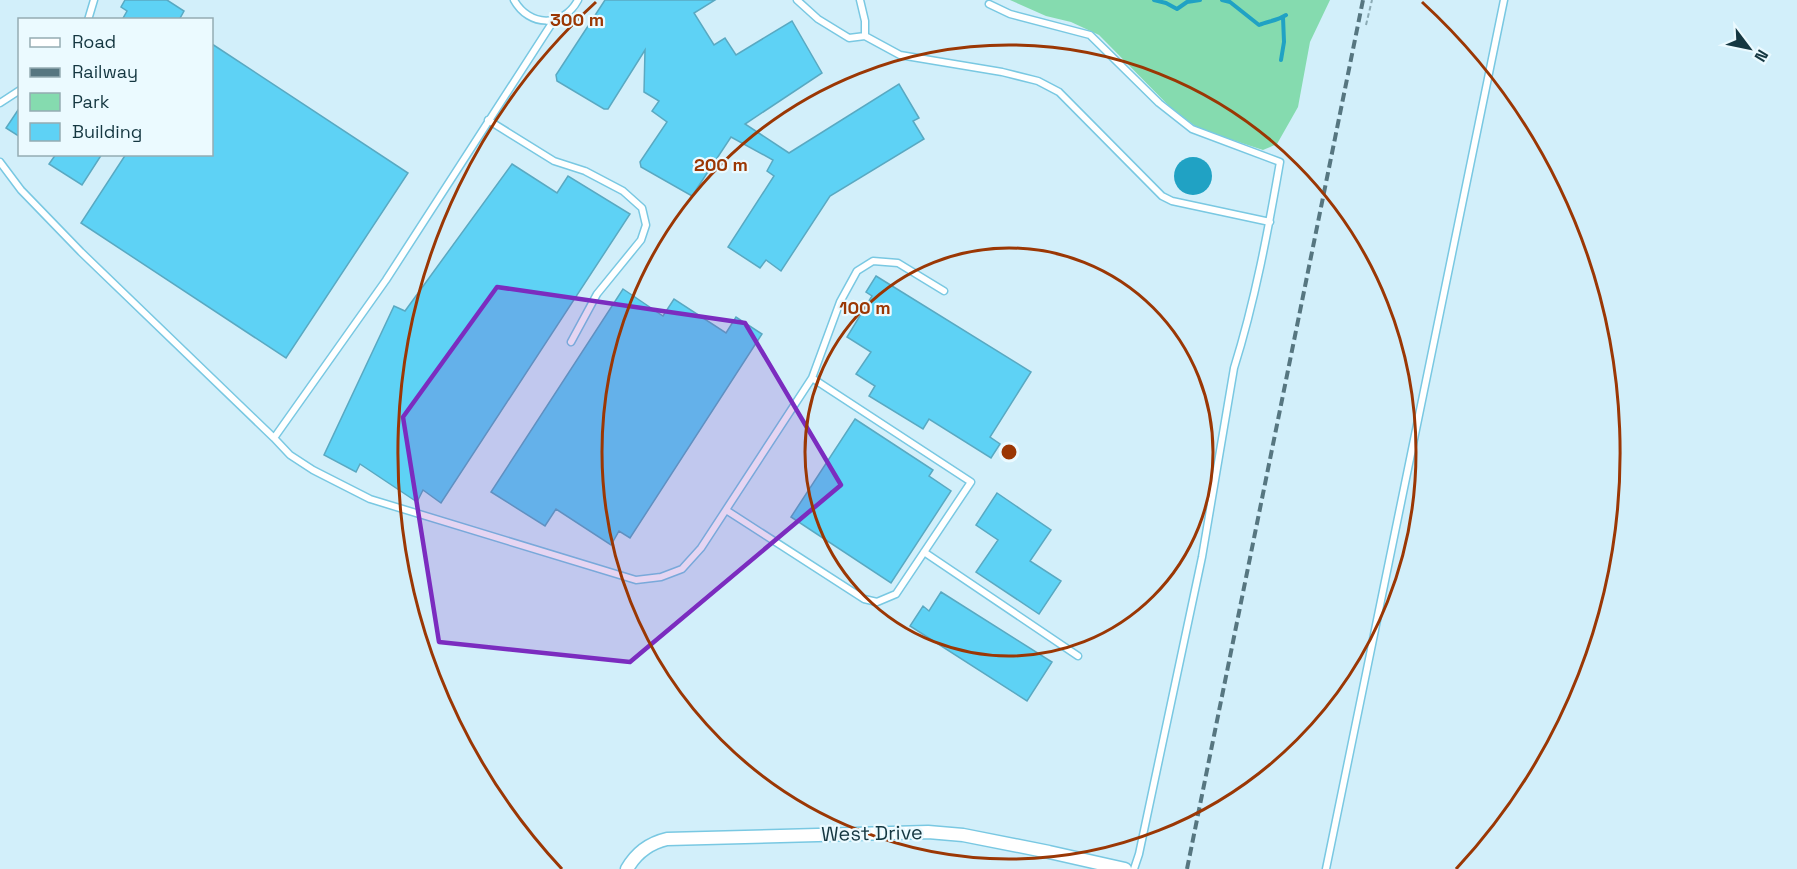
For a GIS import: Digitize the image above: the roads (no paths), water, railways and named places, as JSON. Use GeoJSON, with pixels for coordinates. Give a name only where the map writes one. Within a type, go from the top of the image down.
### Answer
{"type":"FeatureCollection","features":[{"type":"Feature","properties":{"kind":"street","name":"West Drive"},"geometry":{"type":"LineString","coordinates":[[627,869],[641,851],[654,842],[667,839],[885,831],[928,831],[963,835],[1125,869]]}},
{"type":"Feature","properties":{"kind":"lane"},"geometry":{"type":"LineString","coordinates":[[89,18],[94,0]]}},
{"type":"Feature","properties":{"kind":"lane"},"geometry":{"type":"LineString","coordinates":[[514,0],[523,12],[538,20],[554,20],[568,13],[578,0]]}},
{"type":"Feature","properties":{"kind":"lane"},"geometry":{"type":"LineString","coordinates":[[797,0],[818,19],[849,38],[865,36],[900,56],[1002,72],[1038,81],[1059,92],[1162,196],[1172,201],[1270,222]]}},
{"type":"Feature","properties":{"kind":"lane"},"geometry":{"type":"LineString","coordinates":[[860,0],[865,21],[865,36]]}},
{"type":"Feature","properties":{"kind":"lane"},"geometry":{"type":"LineString","coordinates":[[1326,869],[1504,0]]}},
{"type":"Feature","properties":{"kind":"lane"},"geometry":{"type":"LineString","coordinates":[[989,4],[1010,14],[1090,35],[1159,103],[1192,129],[1280,162],[1270,222],[1234,368],[1202,557],[1134,869]]}},
{"type":"Feature","properties":{"kind":"lane"},"geometry":{"type":"LineString","coordinates":[[274,438],[386,280],[554,20]]}},
{"type":"Feature","properties":{"kind":"lane"},"geometry":{"type":"LineString","coordinates":[[0,103],[18,91]]}},
{"type":"Feature","properties":{"kind":"lane"},"geometry":{"type":"LineString","coordinates":[[488,120],[554,161],[585,171],[623,191],[642,208],[646,225],[641,240],[597,294],[571,342]]}},
{"type":"Feature","properties":{"kind":"lane"},"geometry":{"type":"LineString","coordinates":[[0,162],[21,190],[81,252],[290,455],[313,470],[370,499],[636,580],[661,577],[682,569],[701,548],[812,378],[840,302],[857,270],[873,261],[898,263],[944,291]]}},
{"type":"Feature","properties":{"kind":"lane"},"geometry":{"type":"LineString","coordinates":[[726,510],[864,599],[877,602],[896,594],[971,482],[812,378]]}},
{"type":"Feature","properties":{"kind":"lane"},"geometry":{"type":"LineString","coordinates":[[924,552],[1078,656]]}},
{"type":"Feature","properties":{"kind":"water"},"geometry":{"type":"Polygon","coordinates":[[[1193,157],[1206,163],[1212,176],[1206,189],[1193,195],[1180,189],[1174,176],[1180,163],[1193,157]]]}},
{"type":"Feature","properties":{"kind":"waterway"},"geometry":{"type":"LineString","coordinates":[[1154,0],[1177,9],[1187,2],[1200,0]]}},
{"type":"Feature","properties":{"kind":"waterway"},"geometry":{"type":"LineString","coordinates":[[1222,0],[1230,2],[1259,25],[1286,15]]}},
{"type":"Feature","properties":{"kind":"waterway"},"geometry":{"type":"LineString","coordinates":[[1281,60],[1284,42],[1283,17]]}},
{"type":"Feature","properties":{"kind":"railway"},"geometry":{"type":"LineString","coordinates":[[1187,869],[1363,0]]}}]}
